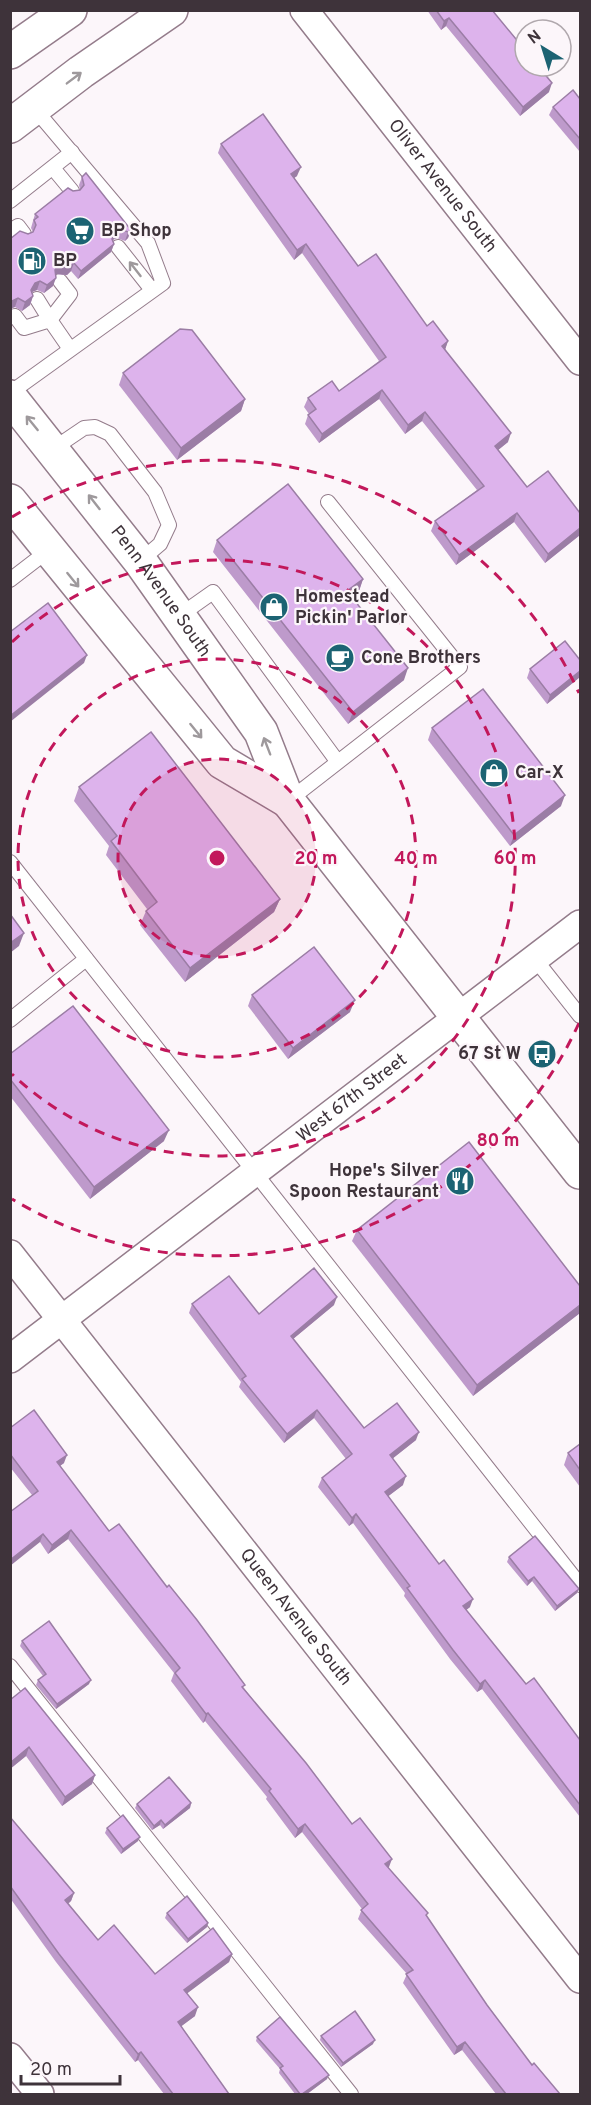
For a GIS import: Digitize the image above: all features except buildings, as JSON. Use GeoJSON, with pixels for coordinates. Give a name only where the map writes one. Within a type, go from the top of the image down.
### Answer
{"type":"FeatureCollection","features":[{"type":"Feature","properties":{"kind":"main road"},"geometry":{"type":"LineString","coordinates":[[10,52],[70,10]]}},
{"type":"Feature","properties":{"kind":"main road"},"geometry":{"type":"LineString","coordinates":[[22,117],[81,72],[171,10]]}},
{"type":"Feature","properties":{"kind":"main road","name":"Penn Avenue South"},"geometry":{"type":"LineString","coordinates":[[10,395],[140,561],[261,732],[288,801],[580,1172]]}},
{"type":"Feature","properties":{"kind":"main road","name":"Penn Avenue South"},"geometry":{"type":"LineString","coordinates":[[10,501],[222,762],[288,801]]}},
{"type":"Feature","properties":{"kind":"street","name":"Oliver Avenue South"},"geometry":{"type":"LineString","coordinates":[[304,10],[580,360]]}},
{"type":"Feature","properties":{"kind":"street","name":"West 67th Street"},"geometry":{"type":"LineString","coordinates":[[10,1359],[580,924]]}},
{"type":"Feature","properties":{"kind":"street","name":"Queen Avenue South"},"geometry":{"type":"LineString","coordinates":[[10,1254],[580,1978]]}},
{"type":"Feature","properties":{"kind":"street"},"geometry":{"type":"LineString","coordinates":[[10,2057],[40,2094]]}},
{"type":"Feature","properties":{"kind":"lane"},"geometry":{"type":"LineString","coordinates":[[10,395],[163,283],[148,243],[72,152],[22,117]]}},
{"type":"Feature","properties":{"kind":"lane"},"geometry":{"type":"LineString","coordinates":[[10,201],[72,152]]}},
{"type":"Feature","properties":{"kind":"lane"},"geometry":{"type":"LineString","coordinates":[[53,168],[72,191]]}},
{"type":"Feature","properties":{"kind":"lane"},"geometry":{"type":"LineString","coordinates":[[118,247],[152,290]]}},
{"type":"Feature","properties":{"kind":"lane"},"geometry":{"type":"LineString","coordinates":[[15,316],[24,328],[50,320],[70,294],[60,281]]}},
{"type":"Feature","properties":{"kind":"lane"},"geometry":{"type":"LineString","coordinates":[[37,299],[70,350]]}},
{"type":"Feature","properties":{"kind":"lane"},"geometry":{"type":"LineString","coordinates":[[53,449],[84,428],[95,427],[110,434],[155,492],[169,525],[160,544],[140,561]]}},
{"type":"Feature","properties":{"kind":"lane"},"geometry":{"type":"LineString","coordinates":[[288,801],[337,760],[460,667],[328,502]]}},
{"type":"Feature","properties":{"kind":"lane"},"geometry":{"type":"LineString","coordinates":[[10,580],[49,550]]}},
{"type":"Feature","properties":{"kind":"lane"},"geometry":{"type":"LineString","coordinates":[[179,616],[213,592],[337,760]]}},
{"type":"Feature","properties":{"kind":"lane"},"geometry":{"type":"LineString","coordinates":[[10,862],[580,1585]]}},
{"type":"Feature","properties":{"kind":"lane"},"geometry":{"type":"LineString","coordinates":[[10,1020],[86,959]]}},
{"type":"Feature","properties":{"kind":"lane"},"geometry":{"type":"LineString","coordinates":[[535,959],[580,1016]]}},
{"type":"Feature","properties":{"kind":"lane"},"geometry":{"type":"LineString","coordinates":[[10,1666],[351,2094]]}},
{"type":"Feature","properties":{"kind":"place","name":"BP Shop"},"geometry":{"type":"Point","coordinates":[80,231]}},
{"type":"Feature","properties":{"kind":"place","name":"BP"},"geometry":{"type":"Point","coordinates":[32,261]}},
{"type":"Feature","properties":{"kind":"place","name":"Homestead Pickin' Parlor"},"geometry":{"type":"Point","coordinates":[274,607]}},
{"type":"Feature","properties":{"kind":"place","name":"Cone Brothers"},"geometry":{"type":"Point","coordinates":[340,658]}},
{"type":"Feature","properties":{"kind":"place","name":"Car-X"},"geometry":{"type":"Point","coordinates":[494,773]}},
{"type":"Feature","properties":{"kind":"place","name":"67 St W"},"geometry":{"type":"Point","coordinates":[542,1054]}},
{"type":"Feature","properties":{"kind":"place","name":"Hope's Silver Spoon Restaurant"},"geometry":{"type":"Point","coordinates":[460,1181]}}]}
